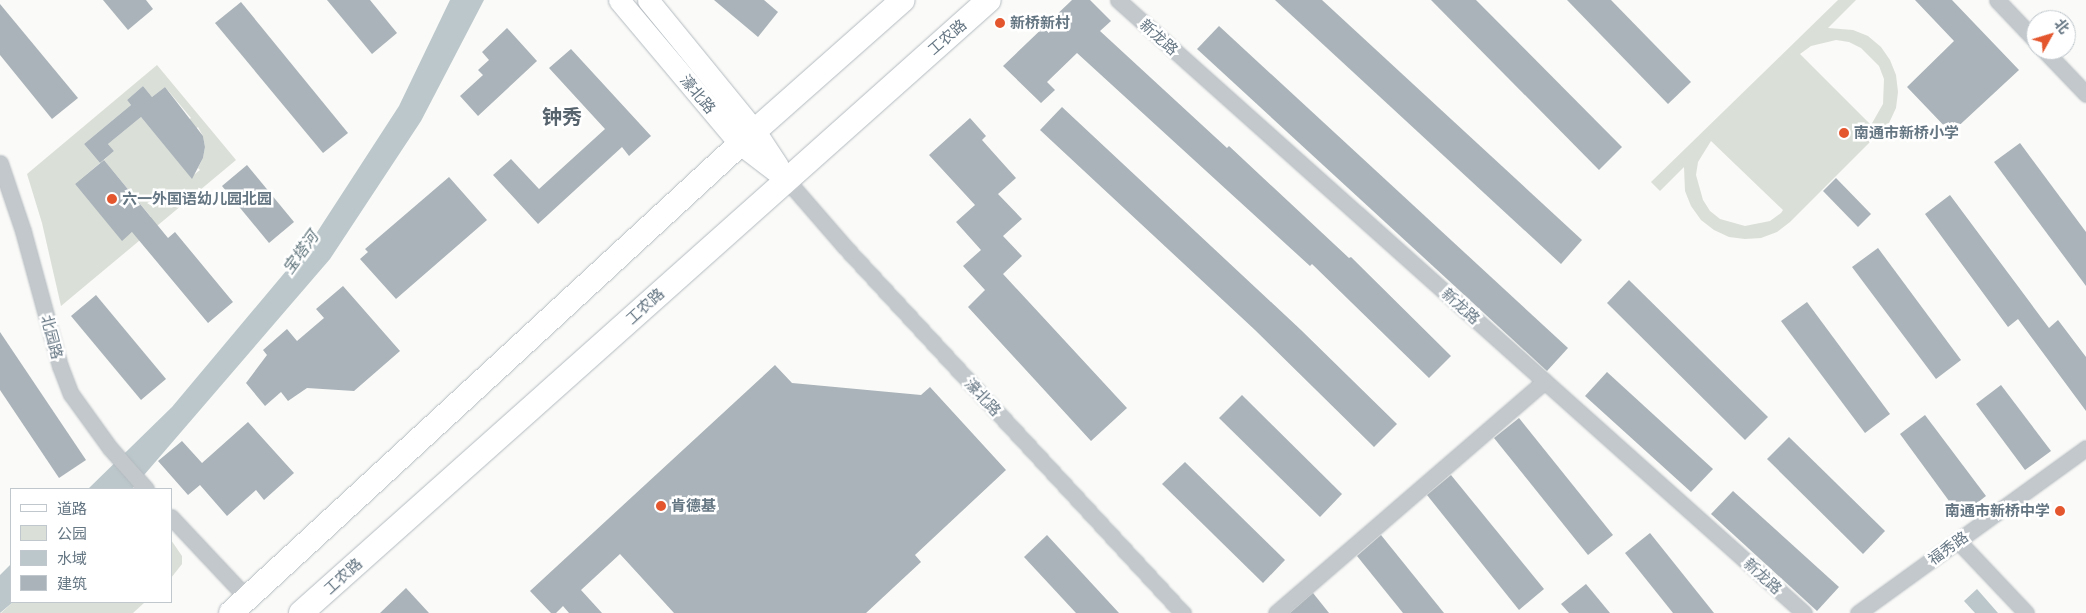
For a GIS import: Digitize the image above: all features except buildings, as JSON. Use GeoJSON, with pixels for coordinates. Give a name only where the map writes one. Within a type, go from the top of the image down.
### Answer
{"type":"FeatureCollection","features":[{"type":"Feature","properties":{"kind":"main road"},"geometry":{"type":"LineString","coordinates":[[239,606],[747,137],[903,0]]}},
{"type":"Feature","properties":{"kind":"main road","name":"工农路"},"geometry":{"type":"LineString","coordinates":[[302,613],[786,179],[989,0]]}},
{"type":"Feature","properties":{"kind":"street","name":"濠北路"},"geometry":{"type":"LineString","coordinates":[[620,0],[1183,613]]}},
{"type":"Feature","properties":{"kind":"street","name":"濠北路"},"geometry":{"type":"LineString","coordinates":[[648,0],[747,137]]}},
{"type":"Feature","properties":{"kind":"street","name":"新龙路"},"geometry":{"type":"LineString","coordinates":[[1118,0],[1804,613]]}},
{"type":"Feature","properties":{"kind":"street"},"geometry":{"type":"LineString","coordinates":[[1996,0],[2026,31]]}},
{"type":"Feature","properties":{"kind":"street"},"geometry":{"type":"LineString","coordinates":[[2054,60],[2086,94]]}},
{"type":"Feature","properties":{"kind":"street","name":"北园路"},"geometry":{"type":"LineString","coordinates":[[0,163],[24,231],[60,366],[71,394],[110,448],[145,488]]}},
{"type":"Feature","properties":{"kind":"street"},"geometry":{"type":"LineString","coordinates":[[1276,613],[1545,381]]}},
{"type":"Feature","properties":{"kind":"street","name":"福秀路"},"geometry":{"type":"LineString","coordinates":[[1858,613],[2086,448]]}},
{"type":"Feature","properties":{"kind":"street"},"geometry":{"type":"LineString","coordinates":[[172,518],[239,606]]}},
{"type":"Feature","properties":{"kind":"street"},"geometry":{"type":"LineString","coordinates":[[1958,541],[2026,613]]}},
{"type":"Feature","properties":{"kind":"green space"},"geometry":{"type":"Polygon","coordinates":[[[1838,0],[1856,0],[1828,28],[1853,30],[1868,36],[1881,47],[1890,60],[1896,75],[1898,92],[1896,108],[1889,123],[1790,222],[1777,232],[1761,238],[1729,237],[1714,230],[1701,220],[1691,206],[1685,191],[1684,167],[1660,191],[1651,182],[1838,0]],[[1836,40],[1811,46],[1800,54],[1871,125],[1883,104],[1884,79],[1879,66],[1861,48],[1849,42],[1836,40]],[[1711,141],[1698,162],[1696,175],[1703,200],[1710,211],[1720,219],[1745,226],[1770,221],[1781,213],[1783,210],[1711,141]]]}},
{"type":"Feature","properties":{"kind":"green space","name":"六一外国语幼儿园北园"},"geometry":{"type":"Polygon","coordinates":[[[157,65],[236,160],[61,306],[42,223],[27,174],[157,65]],[[143,86],[127,100],[131,105],[84,144],[100,163],[75,184],[122,240],[151,217],[104,160],[114,151],[108,144],[141,117],[191,177],[200,170],[198,168],[203,158],[205,147],[203,136],[198,127],[184,138],[177,130],[191,118],[165,87],[152,97],[143,86]]]}},
{"type":"Feature","properties":{"kind":"green space"},"geometry":{"type":"Polygon","coordinates":[[[172,541],[182,556],[182,564],[172,577],[172,541]]]}},
{"type":"Feature","properties":{"kind":"green space"},"geometry":{"type":"Polygon","coordinates":[[[12,603],[144,603],[133,613],[1,613],[12,603]]]}},
{"type":"Feature","properties":{"kind":"water"},"geometry":{"type":"Polygon","coordinates":[[[450,0],[484,0],[421,121],[330,259],[133,488],[89,488],[172,407],[312,240],[399,106],[450,0]]]}},
{"type":"Feature","properties":{"kind":"water"},"geometry":{"type":"Polygon","coordinates":[[[10,565],[10,603],[12,603],[0,613],[0,575],[10,565]]]}},
{"type":"Feature","properties":{"kind":"water"},"geometry":{"type":"Polygon","coordinates":[[[1977,589],[1998,613],[1975,613],[1964,601],[1977,589]]]}},
{"type":"Feature","properties":{"kind":"place","name":"新桥新村"},"geometry":{"type":"Point","coordinates":[1000,23]}},
{"type":"Feature","properties":{"kind":"place","name":"南通市新桥小学"},"geometry":{"type":"Point","coordinates":[1844,133]}},
{"type":"Feature","properties":{"kind":"place","name":"六一外国语幼儿园北园"},"geometry":{"type":"Point","coordinates":[112,199]}},
{"type":"Feature","properties":{"kind":"place","name":"肯德基"},"geometry":{"type":"Point","coordinates":[661,506]}},
{"type":"Feature","properties":{"kind":"place","name":"南通市新桥中学"},"geometry":{"type":"Point","coordinates":[2060,511]}},
{"type":"Feature","properties":{"kind":"district","name":"钟秀"},"geometry":{"type":"Point","coordinates":[562,117]}},
{"type":"Feature","properties":{"kind":"water label","name":"宝塔河"},"geometry":{"type":"Point","coordinates":[301,253]}}]}
